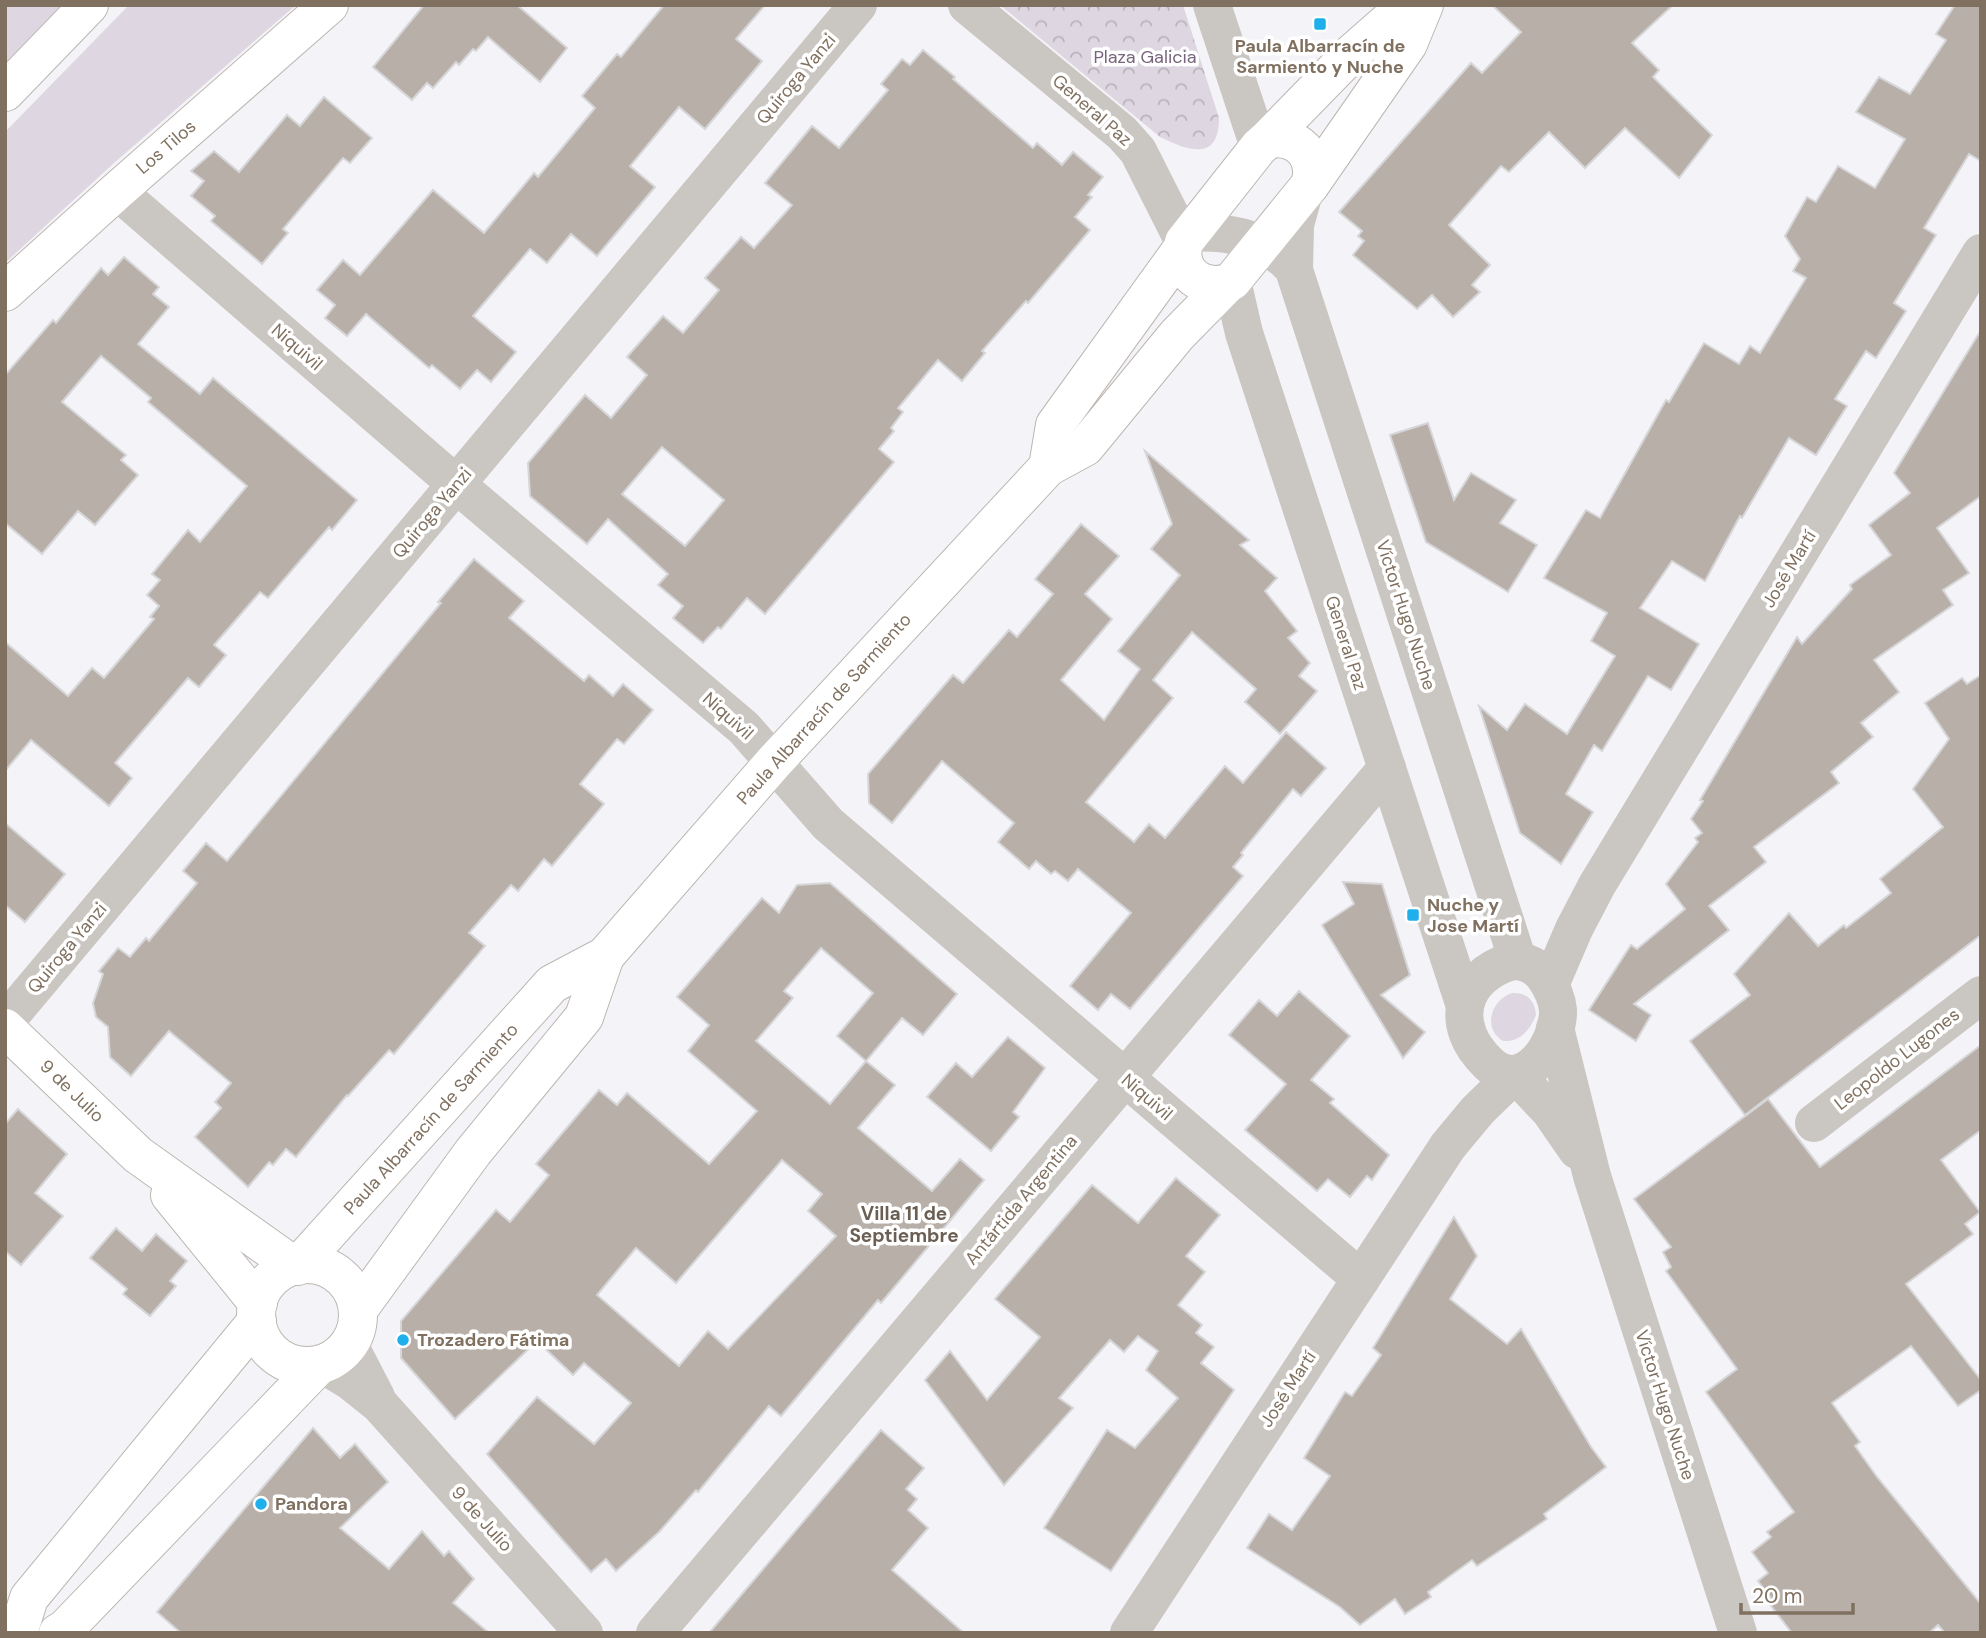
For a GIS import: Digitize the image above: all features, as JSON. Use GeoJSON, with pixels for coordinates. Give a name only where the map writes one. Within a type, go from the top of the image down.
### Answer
{"type":"FeatureCollection","features":[{"type":"Feature","properties":{"kind":"main road"},"geometry":{"type":"LineString","coordinates":[[5,92],[89,5]]}},
{"type":"Feature","properties":{"kind":"main road","name":"Los Tilos"},"geometry":{"type":"LineString","coordinates":[[5,292],[329,5]]}},
{"type":"Feature","properties":{"kind":"main road"},"geometry":{"type":"LineString","coordinates":[[1048,467],[1055,425],[1185,241],[1262,144],[1349,56],[1407,5]]}},
{"type":"Feature","properties":{"kind":"main road"},"geometry":{"type":"LineString","coordinates":[[1307,190],[1408,44],[1424,5]]}},
{"type":"Feature","properties":{"kind":"main road"},"geometry":{"type":"LineString","coordinates":[[1262,144],[1285,138],[1306,150],[1312,160],[1313,172],[1307,190]]}},
{"type":"Feature","properties":{"kind":"main road","name":"Paula Albarracín de Sarmiento"},"geometry":{"type":"LineString","coordinates":[[296,1266],[552,984],[605,956],[774,762],[1048,467],[1084,447],[1177,335],[1230,282],[1307,190]]}},
{"type":"Feature","properties":{"kind":"main road"},"geometry":{"type":"LineString","coordinates":[[1185,241],[1185,269],[1194,279],[1213,287],[1230,282]]}},
{"type":"Feature","properties":{"kind":"main road","name":"Paula Albarracín de Sarmiento"},"geometry":{"type":"LineString","coordinates":[[58,1633],[65,1629],[337,1346],[473,1152],[584,1017],[605,956]]}},
{"type":"Feature","properties":{"kind":"main road","name":"9 de Julio"},"geometry":{"type":"LineString","coordinates":[[5,1028],[138,1155],[296,1266]]}},
{"type":"Feature","properties":{"kind":"main road","name":"9 de Julio"},"geometry":{"type":"LineString","coordinates":[[138,1155],[257,1312]]}},
{"type":"Feature","properties":{"kind":"main road"},"geometry":{"type":"LineString","coordinates":[[18,1633],[29,1598],[257,1312],[262,1291],[271,1279],[277,1273],[296,1266],[324,1267],[338,1274],[349,1286],[337,1346],[298,1366],[283,1361],[265,1345],[257,1312]]}},
{"type":"Feature","properties":{"kind":"street","name":"Quiroga Yanzi"},"geometry":{"type":"LineString","coordinates":[[5,1022],[858,5]]}},
{"type":"Feature","properties":{"kind":"street","name":"General Paz"},"geometry":{"type":"LineString","coordinates":[[967,5],[1122,133],[1138,151],[1185,241]]}},
{"type":"Feature","properties":{"kind":"street"},"geometry":{"type":"LineString","coordinates":[[1212,5],[1262,144]]}},
{"type":"Feature","properties":{"kind":"street","name":"Víctor Hugo Nuche"},"geometry":{"type":"LineString","coordinates":[[1307,190],[1295,225],[1294,270],[1519,961]]}},
{"type":"Feature","properties":{"kind":"street","name":"Niquivil"},"geometry":{"type":"LineString","coordinates":[[117,191],[456,484],[744,727],[828,824],[1361,1279]]}},
{"type":"Feature","properties":{"kind":"street"},"geometry":{"type":"LineString","coordinates":[[1185,241],[1222,234],[1263,244],[1279,254],[1294,270]]}},
{"type":"Feature","properties":{"kind":"street","name":"José Martí"},"geometry":{"type":"LineString","coordinates":[[1550,985],[1597,885],[1981,253]]}},
{"type":"Feature","properties":{"kind":"street","name":"General Paz"},"geometry":{"type":"LineString","coordinates":[[1230,282],[1238,314],[1464,1003]]}},
{"type":"Feature","properties":{"kind":"street","name":"Antártida Argentina"},"geometry":{"type":"LineString","coordinates":[[655,1633],[1387,768]]}},
{"type":"Feature","properties":{"kind":"street","name":"José Martí"},"geometry":{"type":"LineString","coordinates":[[1519,961],[1562,925],[1597,885]]}},
{"type":"Feature","properties":{"kind":"street"},"geometry":{"type":"LineString","coordinates":[[1519,961],[1533,965],[1550,985],[1558,1010],[1550,1042],[1538,1060],[1524,1072],[1506,1074],[1497,1071],[1480,1054],[1467,1031],[1463,1018],[1464,1003],[1469,990],[1488,971],[1501,964],[1519,961]]}},
{"type":"Feature","properties":{"kind":"street","name":"Leopoldo Lugones"},"geometry":{"type":"LineString","coordinates":[[1814,1123],[1981,995]]}},
{"type":"Feature","properties":{"kind":"street","name":"Víctor Hugo Nuche"},"geometry":{"type":"LineString","coordinates":[[1555,1028],[1592,1176],[1738,1633]]}},
{"type":"Feature","properties":{"kind":"street","name":"José Martí"},"geometry":{"type":"LineString","coordinates":[[1448,1146],[1464,1111],[1480,1054]]}},
{"type":"Feature","properties":{"kind":"street","name":"Víctor Hugo Nuche"},"geometry":{"type":"LineString","coordinates":[[1516,1074],[1549,1111],[1592,1176]]}},
{"type":"Feature","properties":{"kind":"street","name":"José Martí"},"geometry":{"type":"LineString","coordinates":[[1129,1633],[1448,1146],[1478,1110],[1516,1074]]}},
{"type":"Feature","properties":{"kind":"street","name":"9 de Julio"},"geometry":{"type":"LineString","coordinates":[[337,1346],[350,1381],[380,1405],[584,1633]]}},
{"type":"Feature","properties":{"kind":"green space"},"geometry":{"type":"Polygon","coordinates":[[[5,5],[73,5],[5,75],[5,5]]]}},
{"type":"Feature","properties":{"kind":"green space"},"geometry":{"type":"Polygon","coordinates":[[[129,5],[296,5],[114,163],[5,263],[5,132],[129,5]]]}},
{"type":"Feature","properties":{"kind":"green space","name":"Plaza Galicia"},"geometry":{"type":"Polygon","coordinates":[[[1000,5],[1183,5],[1219,118],[1214,142],[1207,147],[1191,149],[1160,137],[1000,5]]]}},
{"type":"Feature","properties":{"kind":"green space"},"geometry":{"type":"Polygon","coordinates":[[[1512,993],[1529,998],[1536,1015],[1524,1034],[1503,1041],[1493,1029],[1492,1015],[1499,1002],[1512,993]]]}},
{"type":"Feature","properties":{"kind":"building"},"geometry":{"type":"Polygon","coordinates":[[[424,5],[517,5],[567,48],[540,82],[488,37],[459,65],[456,62],[433,88],[427,83],[412,100],[373,67],[424,5]]]}},
{"type":"Feature","properties":{"kind":"building"},"geometry":{"type":"Polygon","coordinates":[[[664,5],[765,5],[736,39],[762,61],[705,129],[679,107],[630,166],[655,187],[597,256],[571,234],[547,263],[530,249],[473,316],[516,352],[491,382],[477,370],[460,389],[432,365],[429,368],[366,314],[347,336],[325,318],[335,305],[317,290],[343,260],[360,275],[433,190],[484,233],[534,173],[538,177],[595,108],[582,96],[617,54],[621,57],[664,5]]]}},
{"type":"Feature","properties":{"kind":"building"},"geometry":{"type":"Polygon","coordinates":[[[1492,5],[1673,5],[1632,43],[1659,70],[1653,77],[1712,135],[1679,178],[1625,128],[1585,168],[1549,132],[1509,172],[1501,166],[1449,225],[1490,265],[1472,285],[1480,292],[1453,317],[1432,295],[1417,309],[1353,255],[1364,241],[1358,236],[1362,231],[1339,212],[1471,63],[1482,73],[1521,32],[1492,5]]]}},
{"type":"Feature","properties":{"kind":"building"},"geometry":{"type":"Polygon","coordinates":[[[1955,5],[1981,5],[1981,161],[1969,154],[1924,228],[1936,235],[1894,303],[1906,311],[1876,358],[1866,351],[1835,399],[1847,406],[1816,455],[1789,438],[1742,518],[1740,516],[1705,581],[1672,561],[1640,608],[1699,644],[1671,690],[1648,676],[1602,751],[1594,745],[1566,794],[1593,812],[1561,864],[1520,833],[1479,706],[1507,730],[1525,704],[1567,734],[1615,656],[1591,641],[1607,613],[1544,578],[1586,510],[1600,518],[1666,400],[1669,402],[1704,343],[1739,364],[1750,346],[1760,353],[1806,278],[1793,271],[1800,259],[1785,236],[1807,197],[1816,202],[1838,166],[1875,188],[1905,139],[1856,112],[1879,77],[1910,94],[1946,40],[1936,34],[1955,5]]]}},
{"type":"Feature","properties":{"kind":"building"},"geometry":{"type":"Polygon","coordinates":[[[923,50],[1033,148],[1037,143],[1062,165],[1073,152],[1103,177],[1088,195],[1092,197],[1075,217],[1090,230],[1028,303],[1026,301],[982,351],[985,353],[962,381],[938,360],[898,408],[903,412],[891,428],[894,431],[879,449],[894,462],[765,614],[747,598],[721,629],[718,627],[703,643],[673,618],[683,606],[658,585],[668,574],[608,519],[587,544],[530,496],[528,463],[585,395],[611,418],[647,375],[627,357],[663,316],[683,333],[719,290],[705,278],[741,237],[754,248],[792,205],[765,183],[812,126],[839,148],[888,90],[881,84],[902,59],[910,65],[923,50]],[[662,447],[622,494],[685,546],[724,500],[662,447]]]}},
{"type":"Feature","properties":{"kind":"building"},"geometry":{"type":"Polygon","coordinates":[[[324,97],[372,138],[350,163],[343,158],[283,229],[288,233],[262,264],[211,221],[215,216],[191,196],[204,181],[191,171],[214,151],[239,172],[287,115],[300,126],[324,97]]]}},
{"type":"Feature","properties":{"kind":"building"},"geometry":{"type":"Polygon","coordinates":[[[124,257],[159,287],[153,294],[169,307],[138,344],[200,394],[213,378],[357,500],[332,530],[329,527],[268,598],[260,592],[214,645],[226,655],[199,687],[188,678],[115,763],[132,778],[109,806],[31,740],[5,771],[5,642],[68,696],[92,668],[104,678],[154,619],[150,617],[159,606],[147,595],[160,580],[152,574],[188,530],[200,542],[247,486],[148,402],[151,398],[101,356],[62,402],[126,455],[121,460],[138,475],[95,525],[78,511],[42,554],[5,523],[5,375],[53,320],[56,323],[101,268],[108,275],[124,257]]]}},
{"type":"Feature","properties":{"kind":"building"},"geometry":{"type":"Polygon","coordinates":[[[1981,330],[1981,496],[1937,528],[1969,573],[1943,590],[1953,605],[1874,660],[1899,692],[1861,723],[1873,737],[1831,772],[1839,783],[1754,847],[1766,862],[1709,906],[1729,930],[1634,1004],[1651,1015],[1636,1041],[1589,1010],[1631,945],[1637,949],[1685,909],[1666,884],[1698,842],[1695,838],[1702,833],[1691,819],[1797,637],[1802,644],[1852,589],[1850,585],[1891,555],[1869,525],[1910,493],[1894,473],[1981,330]]]}},
{"type":"Feature","properties":{"kind":"building"},"geometry":{"type":"Polygon","coordinates":[[[1428,423],[1454,500],[1471,473],[1516,500],[1500,523],[1537,545],[1508,592],[1426,542],[1390,435],[1428,423]]]}},
{"type":"Feature","properties":{"kind":"building"},"geometry":{"type":"Polygon","coordinates":[[[1145,451],[1249,540],[1240,545],[1277,578],[1265,591],[1297,631],[1288,638],[1310,663],[1299,676],[1317,691],[1280,734],[1245,702],[1256,689],[1192,632],[1153,680],[1173,698],[1086,802],[1134,842],[1149,824],[1165,838],[1225,766],[1243,783],[1286,732],[1326,768],[1301,796],[1293,789],[1241,853],[1243,855],[1233,867],[1243,876],[1130,1009],[1111,994],[1098,1010],[1070,986],[1131,913],[1078,869],[1068,881],[1055,871],[1051,874],[1036,861],[1029,869],[998,842],[1014,823],[942,761],[892,823],[869,803],[868,774],[953,675],[963,683],[1009,630],[1017,637],[1053,594],[1035,579],[1081,524],[1119,556],[1085,594],[1112,619],[1061,680],[1104,720],[1140,669],[1118,651],[1180,575],[1151,549],[1172,524],[1145,451]]]}},
{"type":"Feature","properties":{"kind":"building"},"geometry":{"type":"Polygon","coordinates":[[[474,559],[524,601],[509,618],[584,681],[589,675],[613,696],[623,684],[653,710],[624,744],[617,739],[580,784],[604,804],[552,866],[544,859],[518,891],[511,885],[469,933],[485,946],[394,1054],[389,1050],[347,1095],[296,1157],[286,1149],[273,1165],[269,1162],[248,1187],[195,1137],[221,1108],[215,1102],[231,1083],[169,1031],[131,1076],[110,1057],[108,1027],[96,1017],[93,1003],[103,974],[99,971],[118,948],[130,957],[146,938],[149,941],[197,883],[183,871],[206,843],[227,861],[441,603],[438,602],[474,559]]]}},
{"type":"Feature","properties":{"kind":"building"},"geometry":{"type":"Polygon","coordinates":[[[1981,675],[1981,935],[1745,1115],[1690,1041],[1750,995],[1734,974],[1789,913],[1818,946],[1891,893],[1880,879],[1943,827],[1913,789],[1949,739],[1925,703],[1962,678],[1967,684],[1981,675]]]}},
{"type":"Feature","properties":{"kind":"building"},"geometry":{"type":"Polygon","coordinates":[[[5,823],[65,874],[25,922],[5,905],[5,823]]]}},
{"type":"Feature","properties":{"kind":"building"},"geometry":{"type":"Polygon","coordinates":[[[1343,882],[1382,884],[1410,975],[1381,995],[1425,1032],[1403,1058],[1322,925],[1354,904],[1343,882]]]}},
{"type":"Feature","properties":{"kind":"building"},"geometry":{"type":"Polygon","coordinates":[[[830,883],[957,994],[923,1035],[902,1018],[866,1061],[895,1085],[858,1128],[932,1191],[960,1159],[984,1180],[881,1303],[878,1300],[781,1416],[769,1406],[698,1492],[696,1490],[659,1532],[616,1571],[606,1559],[591,1572],[487,1454],[537,1397],[594,1444],[631,1403],[584,1363],[573,1375],[537,1341],[455,1419],[401,1358],[401,1321],[496,1210],[510,1222],[549,1175],[536,1164],[599,1090],[617,1105],[627,1093],[709,1164],[757,1111],[688,1051],[709,1025],[677,997],[762,898],[779,913],[797,885],[830,883]],[[821,948],[784,991],[793,998],[756,1041],[830,1104],[866,1061],[837,1036],[873,993],[821,948]],[[782,1160],[676,1283],[636,1248],[597,1295],[679,1366],[708,1331],[728,1349],[836,1236],[808,1211],[822,1194],[782,1160]]]}},
{"type":"Feature","properties":{"kind":"building"},"geometry":{"type":"Polygon","coordinates":[[[1299,991],[1350,1036],[1311,1080],[1334,1099],[1330,1103],[1389,1155],[1372,1180],[1367,1176],[1350,1197],[1328,1179],[1317,1191],[1245,1130],[1286,1084],[1229,1035],[1259,1000],[1277,1016],[1299,991]]]}},
{"type":"Feature","properties":{"kind":"building"},"geometry":{"type":"Polygon","coordinates":[[[1008,1037],[1045,1068],[1013,1112],[1019,1117],[991,1151],[927,1097],[956,1063],[972,1077],[1008,1037]]]}},
{"type":"Feature","properties":{"kind":"building"},"geometry":{"type":"Polygon","coordinates":[[[1981,1045],[1981,1130],[1941,1160],[1980,1212],[1965,1224],[1973,1234],[1906,1284],[1981,1380],[1981,1390],[1958,1406],[1911,1346],[1832,1403],[1860,1442],[1855,1446],[1877,1477],[1981,1604],[1981,1633],[1945,1633],[1938,1625],[1929,1633],[1792,1633],[1768,1602],[1771,1598],[1758,1581],[1768,1573],[1752,1552],[1771,1537],[1767,1532],[1794,1512],[1706,1392],[1737,1369],[1666,1271],[1671,1267],[1663,1252],[1671,1247],[1634,1199],[1768,1099],[1820,1167],[1981,1045]]]}},
{"type":"Feature","properties":{"kind":"building"},"geometry":{"type":"Polygon","coordinates":[[[18,1109],[67,1154],[35,1193],[63,1216],[21,1265],[5,1251],[5,1124],[18,1109]]]}},
{"type":"Feature","properties":{"kind":"building"},"geometry":{"type":"Polygon","coordinates":[[[1176,1178],[1220,1215],[1186,1256],[1205,1272],[1178,1305],[1202,1325],[1196,1333],[1214,1347],[1201,1363],[1234,1390],[1111,1571],[1044,1528],[1107,1430],[1135,1448],[1178,1398],[1146,1370],[1158,1351],[1138,1336],[1124,1352],[1110,1340],[1059,1398],[1073,1408],[1004,1485],[925,1380],[950,1351],[987,1400],[1040,1337],[995,1299],[1092,1185],[1138,1223],[1176,1178]]]}},
{"type":"Feature","properties":{"kind":"building"},"geometry":{"type":"Polygon","coordinates":[[[1454,1217],[1477,1256],[1450,1299],[1507,1344],[1521,1329],[1591,1447],[1606,1467],[1544,1514],[1547,1519],[1477,1566],[1472,1560],[1428,1592],[1431,1597],[1405,1614],[1395,1599],[1360,1625],[1340,1607],[1247,1548],[1269,1514],[1292,1530],[1330,1476],[1304,1458],[1345,1392],[1352,1396],[1381,1355],[1373,1348],[1454,1217]]]}},
{"type":"Feature","properties":{"kind":"building"},"geometry":{"type":"Polygon","coordinates":[[[116,1228],[142,1251],[156,1234],[187,1261],[170,1281],[176,1286],[150,1316],[123,1294],[127,1289],[90,1258],[116,1228]]]}},
{"type":"Feature","properties":{"kind":"building"},"geometry":{"type":"Polygon","coordinates":[[[313,1428],[340,1458],[355,1444],[388,1482],[340,1528],[389,1569],[422,1531],[444,1556],[449,1551],[474,1579],[453,1603],[489,1633],[181,1633],[157,1612],[313,1428]]]}},
{"type":"Feature","properties":{"kind":"building"},"geometry":{"type":"Polygon","coordinates":[[[881,1430],[924,1468],[906,1489],[917,1499],[908,1510],[928,1528],[892,1570],[964,1633],[709,1633],[881,1430]]]}},
{"type":"Feature","properties":{"kind":"place","name":"Paula Albarracín de Sarmiento y Nuche"},"geometry":{"type":"Point","coordinates":[1320,24]}},
{"type":"Feature","properties":{"kind":"place","name":"Nuche y Jose Martí"},"geometry":{"type":"Point","coordinates":[1413,915]}},
{"type":"Feature","properties":{"kind":"place","name":"Trozadero Fátima"},"geometry":{"type":"Point","coordinates":[403,1340]}},
{"type":"Feature","properties":{"kind":"place","name":"Pandora"},"geometry":{"type":"Point","coordinates":[261,1504]}},
{"type":"Feature","properties":{"kind":"district","name":"Villa 11 de Septiembre"},"geometry":{"type":"Point","coordinates":[904,1224]}}]}
